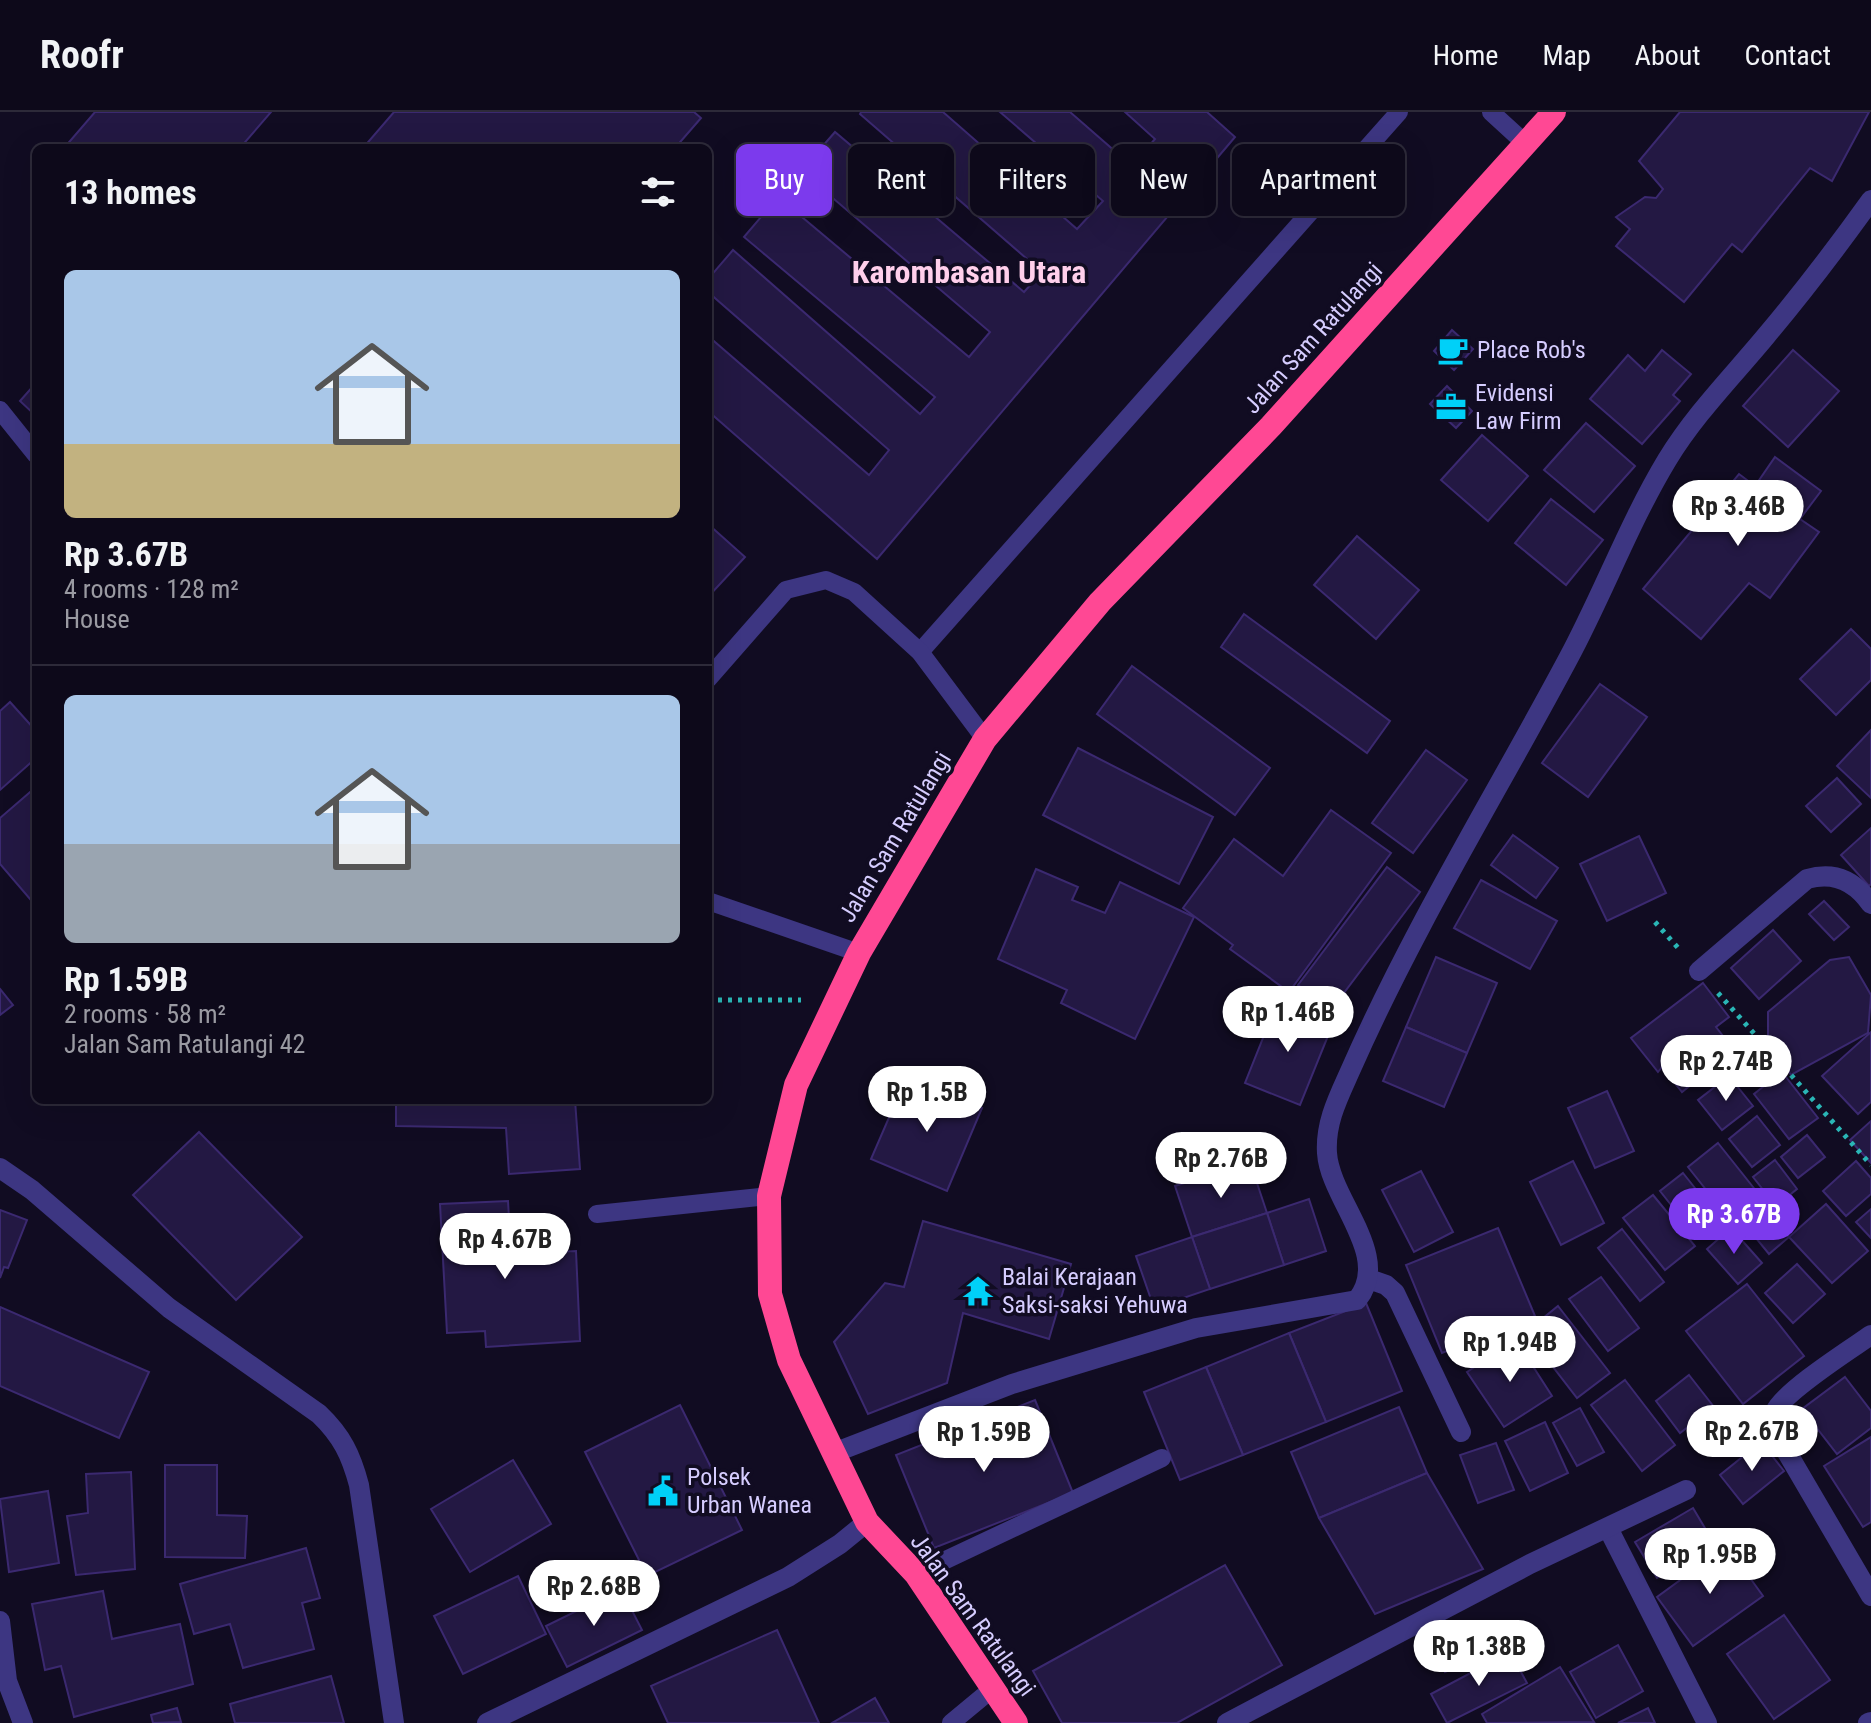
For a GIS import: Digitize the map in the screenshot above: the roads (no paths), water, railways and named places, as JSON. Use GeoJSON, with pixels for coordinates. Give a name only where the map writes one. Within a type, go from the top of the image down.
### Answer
{"type":"FeatureCollection","features":[{"type":"Feature","properties":{"kind":"highway","name":"Jalan Sam Ratulangi"},"geometry":{"type":"LineString","coordinates":[[1016,1723],[916,1574],[867,1522],[836,1452],[804,1399],[789,1360],[770,1294],[769,1196],[796,1085],[859,953],[985,739],[1100,602],[1271,426],[1554,112]]}},
{"type":"Feature","properties":{"kind":"street"},"geometry":{"type":"LineString","coordinates":[[836,1452],[1012,1384],[1196,1328],[1334,1307],[1357,1300],[1369,1279],[1359,1233],[1331,1180],[1327,1136],[1332,1111],[1382,999],[1478,815],[1568,659],[1666,460],[1700,410],[1767,336],[1871,200]]}},
{"type":"Feature","properties":{"kind":"street"},"geometry":{"type":"LineString","coordinates":[[1699,971],[1807,879],[1823,874],[1842,877],[1864,893],[1871,904]]}},
{"type":"Feature","properties":{"kind":"street"},"geometry":{"type":"LineString","coordinates":[[0,1168],[32,1190],[169,1308],[319,1414],[338,1432],[350,1453],[359,1485],[394,1723]]}},
{"type":"Feature","properties":{"kind":"street"},"geometry":{"type":"LineString","coordinates":[[1369,1279],[1386,1285],[1395,1293],[1461,1432]]}},
{"type":"Feature","properties":{"kind":"street"},"geometry":{"type":"LineString","coordinates":[[1871,1335],[1791,1393],[1774,1413],[1773,1421],[1778,1437],[1871,1596]]}},
{"type":"Feature","properties":{"kind":"street"},"geometry":{"type":"LineString","coordinates":[[1227,1723],[1530,1564],[1686,1490]]}},
{"type":"Feature","properties":{"kind":"street"},"geometry":{"type":"LineString","coordinates":[[487,1723],[788,1577],[840,1544],[867,1522]]}},
{"type":"Feature","properties":{"kind":"street"},"geometry":{"type":"LineString","coordinates":[[1608,1528],[1707,1723]]}},
{"type":"Feature","properties":{"kind":"street"},"geometry":{"type":"LineString","coordinates":[[0,1621],[7,1681],[23,1723]]}},
{"type":"Feature","properties":{"kind":"lane"},"geometry":{"type":"LineString","coordinates":[[920,652],[1399,112]]}},
{"type":"Feature","properties":{"kind":"lane"},"geometry":{"type":"LineString","coordinates":[[1491,112],[1527,145]]}},
{"type":"Feature","properties":{"kind":"lane"},"geometry":{"type":"LineString","coordinates":[[0,410],[32,450]]}},
{"type":"Feature","properties":{"kind":"lane"},"geometry":{"type":"LineString","coordinates":[[712,674],[786,590],[826,580],[854,592],[920,652],[985,739]]}},
{"type":"Feature","properties":{"kind":"lane"},"geometry":{"type":"LineString","coordinates":[[712,902],[859,953]]}},
{"type":"Feature","properties":{"kind":"lane"},"geometry":{"type":"LineString","coordinates":[[597,1214],[769,1196]]}},
{"type":"Feature","properties":{"kind":"lane"},"geometry":{"type":"LineString","coordinates":[[916,1574],[1162,1458]]}},
{"type":"Feature","properties":{"kind":"lane"},"geometry":{"type":"LineString","coordinates":[[951,1723],[992,1689]]}},
{"type":"Feature","properties":{"kind":"place","name":"Place Rob's"},"geometry":{"type":"Point","coordinates":[1453,350]}},
{"type":"Feature","properties":{"kind":"place","name":"Evidensi Law Firm"},"geometry":{"type":"Point","coordinates":[1451,407]}},
{"type":"Feature","properties":{"kind":"place","name":"Balai Kerajaan Saksi-saksi Yehuwa"},"geometry":{"type":"Point","coordinates":[978,1291]}},
{"type":"Feature","properties":{"kind":"place","name":"Polsek Urban Wanea"},"geometry":{"type":"Point","coordinates":[663,1491]}},
{"type":"Feature","properties":{"kind":"district","name":"Karombasan Utara"},"geometry":{"type":"Point","coordinates":[969,272]}}]}
